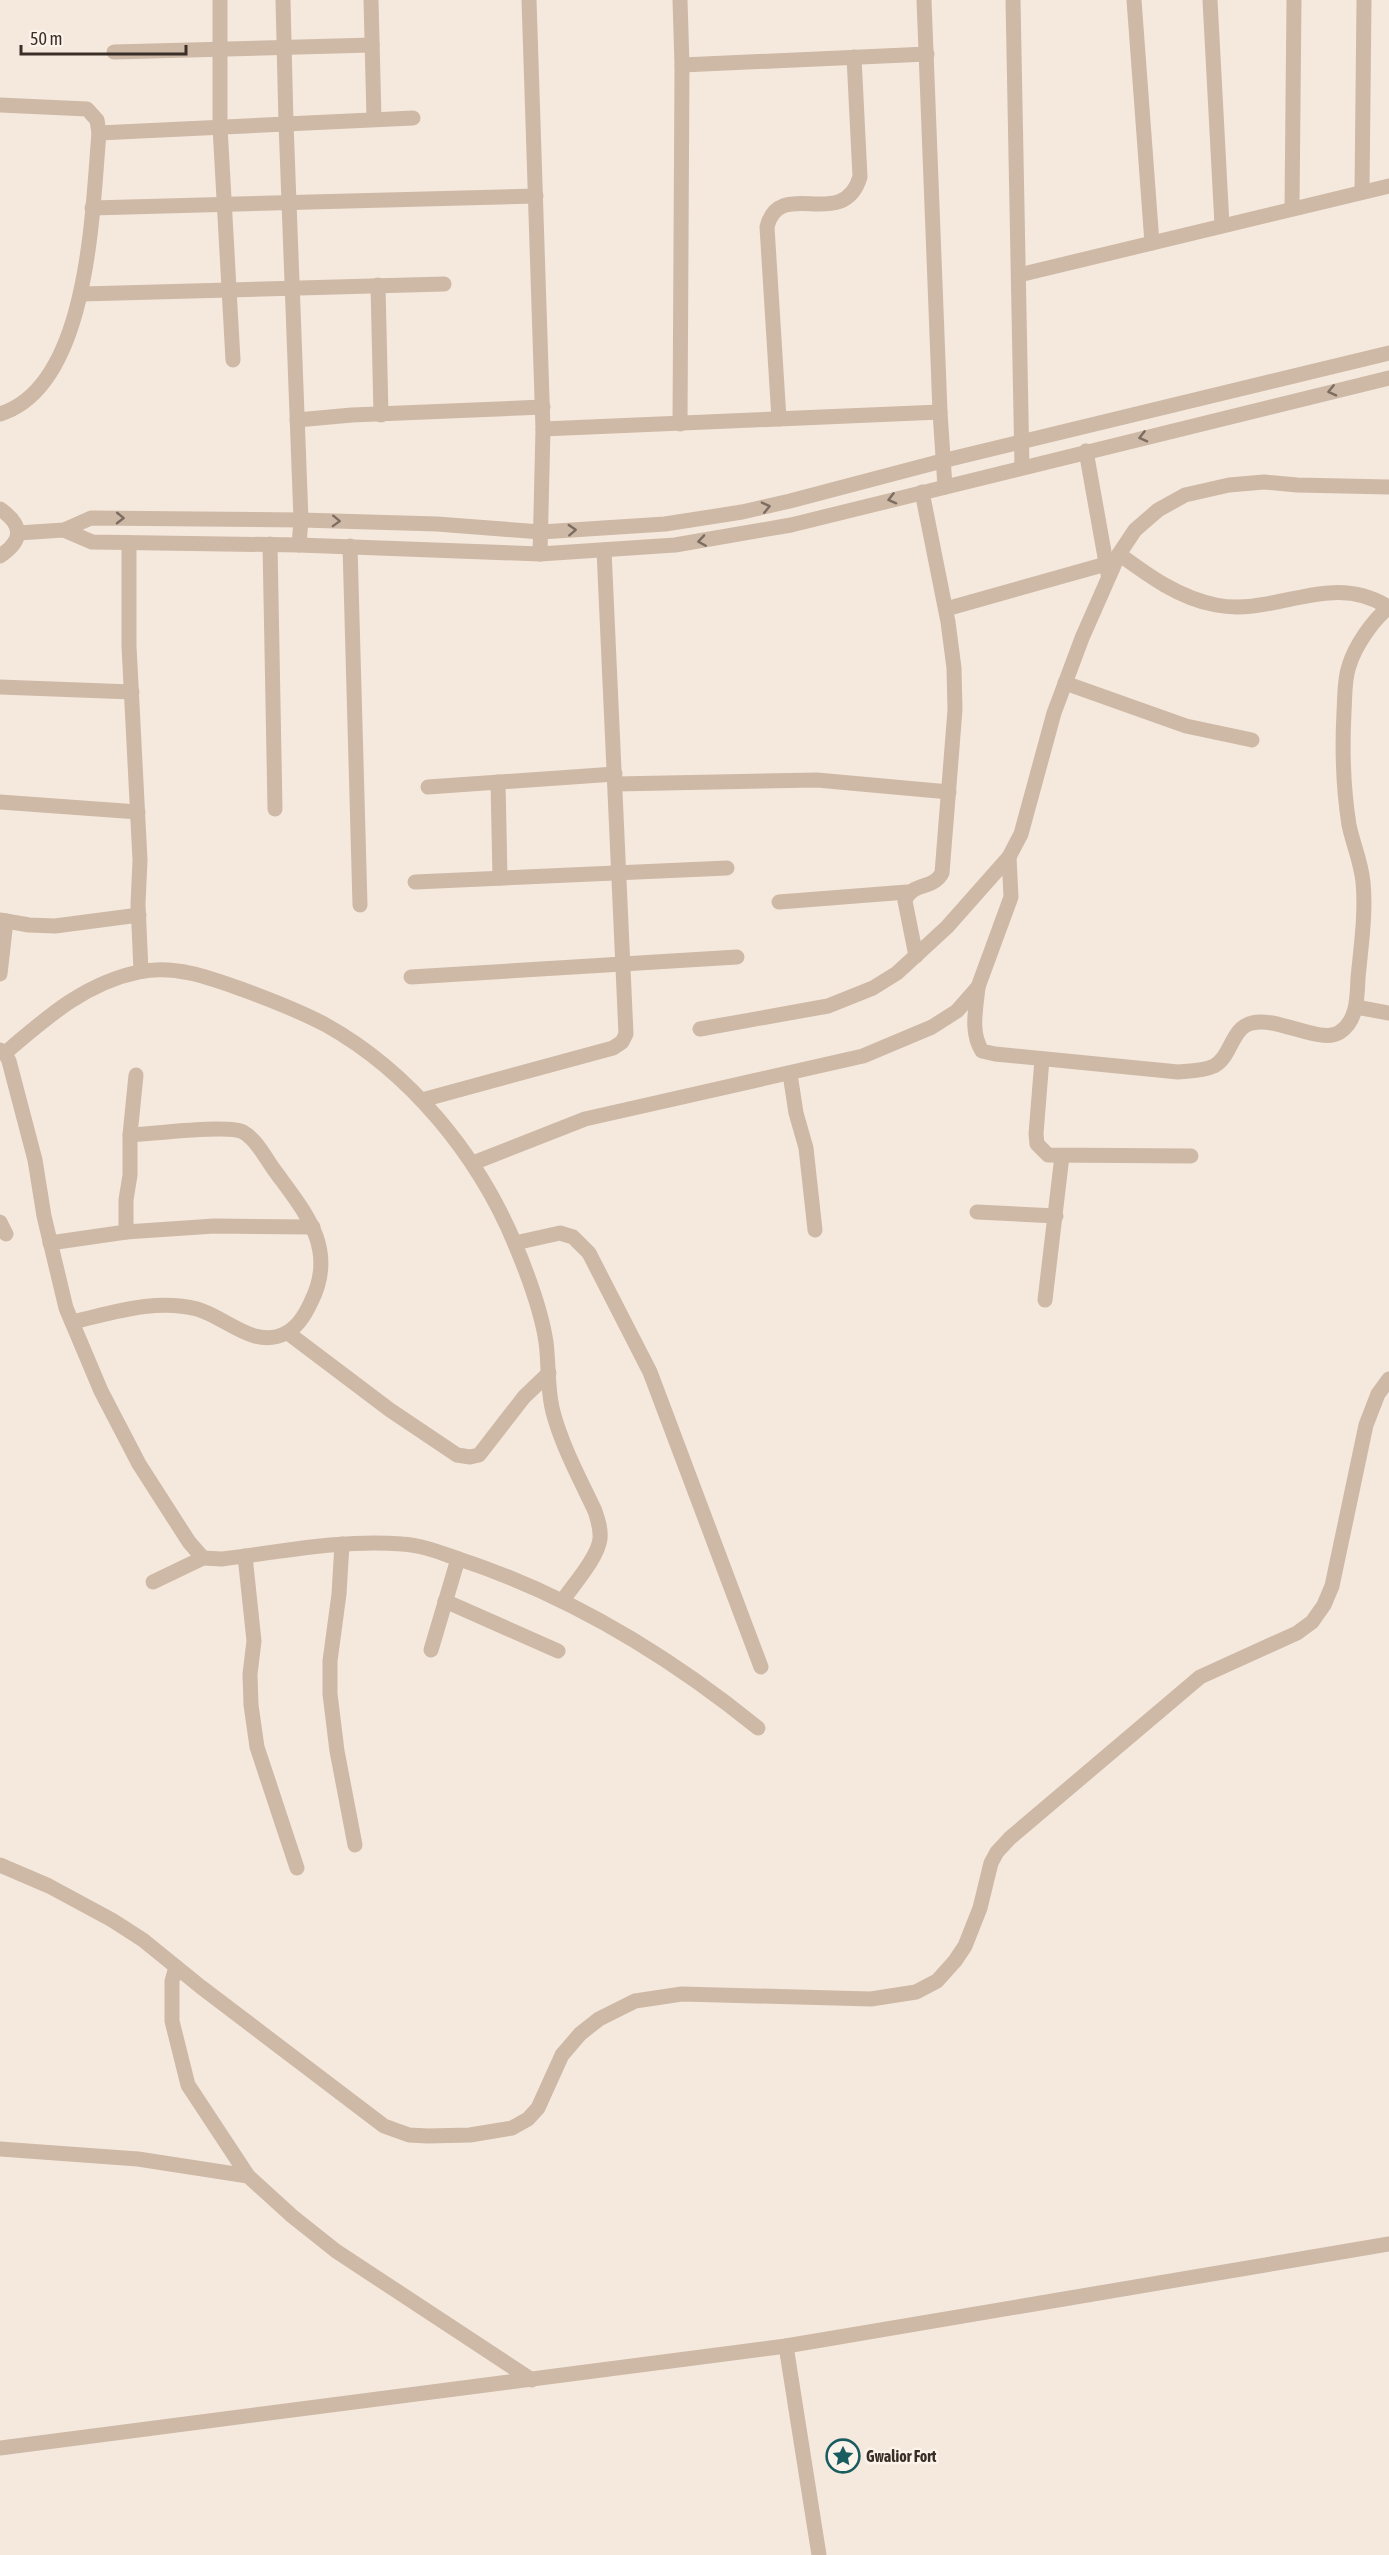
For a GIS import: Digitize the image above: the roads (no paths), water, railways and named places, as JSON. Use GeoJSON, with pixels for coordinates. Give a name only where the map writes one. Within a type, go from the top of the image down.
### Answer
{"type":"FeatureCollection","features":[{"type":"Feature","properties":{"kind":"street"},"geometry":{"type":"LineString","coordinates":[[220,0],[220,127],[233,360]]}},
{"type":"Feature","properties":{"kind":"street"},"geometry":{"type":"LineString","coordinates":[[284,0],[286,123],[301,520],[298,544]]}},
{"type":"Feature","properties":{"kind":"street"},"geometry":{"type":"LineString","coordinates":[[371,0],[374,119]]}},
{"type":"Feature","properties":{"kind":"street"},"geometry":{"type":"LineString","coordinates":[[529,0],[543,406],[540,554]]}},
{"type":"Feature","properties":{"kind":"street"},"geometry":{"type":"LineString","coordinates":[[680,0],[682,65],[680,424]]}},
{"type":"Feature","properties":{"kind":"street"},"geometry":{"type":"LineString","coordinates":[[924,0],[942,461],[945,487]]}},
{"type":"Feature","properties":{"kind":"street"},"geometry":{"type":"LineString","coordinates":[[1013,0],[1022,467]]}},
{"type":"Feature","properties":{"kind":"street"},"geometry":{"type":"LineString","coordinates":[[1134,0],[1152,243]]}},
{"type":"Feature","properties":{"kind":"street"},"geometry":{"type":"LineString","coordinates":[[1210,0],[1222,225]]}},
{"type":"Feature","properties":{"kind":"street"},"geometry":{"type":"LineString","coordinates":[[1292,208],[1294,0]]}},
{"type":"Feature","properties":{"kind":"street"},"geometry":{"type":"LineString","coordinates":[[1362,191],[1364,0]]}},
{"type":"Feature","properties":{"kind":"street"},"geometry":{"type":"LineString","coordinates":[[114,52],[372,45]]}},
{"type":"Feature","properties":{"kind":"street"},"geometry":{"type":"LineString","coordinates":[[682,65],[927,54]]}},
{"type":"Feature","properties":{"kind":"street"},"geometry":{"type":"LineString","coordinates":[[779,418],[767,227],[770,216],[776,209],[788,204],[839,202],[850,197],[857,187],[860,177],[854,57]]}},
{"type":"Feature","properties":{"kind":"street"},"geometry":{"type":"LineString","coordinates":[[0,105],[87,109],[98,120],[99,133],[82,294],[69,336],[35,393],[20,405],[0,414]]}},
{"type":"Feature","properties":{"kind":"street"},"geometry":{"type":"LineString","coordinates":[[99,133],[413,118]]}},
{"type":"Feature","properties":{"kind":"street"},"geometry":{"type":"LineString","coordinates":[[1019,274],[1389,186]]}},
{"type":"Feature","properties":{"kind":"street"},"geometry":{"type":"LineString","coordinates":[[92,208],[536,196]]}},
{"type":"Feature","properties":{"kind":"street"},"geometry":{"type":"LineString","coordinates":[[82,294],[444,284]]}},
{"type":"Feature","properties":{"kind":"street"},"geometry":{"type":"LineString","coordinates":[[378,285],[381,415]]}},
{"type":"Feature","properties":{"kind":"street"},"geometry":{"type":"LineString","coordinates":[[18,533],[64,530],[91,518],[437,524],[541,532],[666,524],[742,512],[1389,353]]}},
{"type":"Feature","properties":{"kind":"street"},"geometry":{"type":"LineString","coordinates":[[64,530],[92,542],[298,544],[540,554],[675,545],[791,525],[1389,378]]}},
{"type":"Feature","properties":{"kind":"street"},"geometry":{"type":"LineString","coordinates":[[297,420],[352,415],[543,406]]}},
{"type":"Feature","properties":{"kind":"street"},"geometry":{"type":"LineString","coordinates":[[543,429],[940,412]]}},
{"type":"Feature","properties":{"kind":"street"},"geometry":{"type":"LineString","coordinates":[[1086,451],[1107,571]]}},
{"type":"Feature","properties":{"kind":"street"},"geometry":{"type":"LineString","coordinates":[[700,1029],[836,1003],[873,988],[916,956],[947,927],[1009,857],[1021,834],[1054,713],[1107,571],[1135,530],[1158,510],[1185,495],[1228,484],[1264,482],[1306,486],[1389,487]]}},
{"type":"Feature","properties":{"kind":"street"},"geometry":{"type":"LineString","coordinates":[[779,902],[907,892],[933,884],[942,873],[955,699],[954,668],[946,609],[921,492]]}},
{"type":"Feature","properties":{"kind":"street"},"geometry":{"type":"LineString","coordinates":[[0,509],[15,522],[18,533],[14,544],[0,556]]}},
{"type":"Feature","properties":{"kind":"street"},"geometry":{"type":"LineString","coordinates":[[129,543],[129,646],[138,812],[141,971]]}},
{"type":"Feature","properties":{"kind":"street"},"geometry":{"type":"LineString","coordinates":[[270,544],[275,809]]}},
{"type":"Feature","properties":{"kind":"street"},"geometry":{"type":"LineString","coordinates":[[350,546],[360,905]]}},
{"type":"Feature","properties":{"kind":"street"},"geometry":{"type":"LineString","coordinates":[[422,1100],[613,1048],[622,1042],[626,1034],[604,550]]}},
{"type":"Feature","properties":{"kind":"street"},"geometry":{"type":"LineString","coordinates":[[1009,857],[1011,897],[978,987],[974,1025],[975,1041],[982,1051],[1178,1072],[1215,1065],[1225,1056],[1236,1034],[1249,1023],[1264,1020],[1328,1035],[1339,1033],[1349,1023],[1356,1007],[1364,909],[1363,882],[1350,827],[1342,759],[1345,694],[1348,668],[1355,651],[1376,619],[1388,607],[1375,599],[1359,594],[1334,592],[1242,607],[1217,606],[1185,596],[1153,579],[1119,555]]}},
{"type":"Feature","properties":{"kind":"street"},"geometry":{"type":"LineString","coordinates":[[946,609],[1107,571]]}},
{"type":"Feature","properties":{"kind":"street"},"geometry":{"type":"LineString","coordinates":[[1065,684],[1186,726],[1252,740]]}},
{"type":"Feature","properties":{"kind":"street"},"geometry":{"type":"LineString","coordinates":[[0,687],[132,692]]}},
{"type":"Feature","properties":{"kind":"street"},"geometry":{"type":"LineString","coordinates":[[428,787],[498,782],[615,779],[817,780],[949,792]]}},
{"type":"Feature","properties":{"kind":"street"},"geometry":{"type":"LineString","coordinates":[[498,782],[500,878]]}},
{"type":"Feature","properties":{"kind":"street"},"geometry":{"type":"LineString","coordinates":[[0,802],[138,812]]}},
{"type":"Feature","properties":{"kind":"street"},"geometry":{"type":"LineString","coordinates":[[415,882],[727,868]]}},
{"type":"Feature","properties":{"kind":"street"},"geometry":{"type":"LineString","coordinates":[[907,892],[905,909],[916,956]]}},
{"type":"Feature","properties":{"kind":"street"},"geometry":{"type":"LineString","coordinates":[[0,974],[3,920],[29,925],[56,926],[139,915]]}},
{"type":"Feature","properties":{"kind":"street"},"geometry":{"type":"LineString","coordinates":[[411,977],[622,962],[737,957]]}},
{"type":"Feature","properties":{"kind":"street"},"geometry":{"type":"LineString","coordinates":[[203,1558],[189,1542],[139,1464],[101,1391],[66,1308],[50,1243],[35,1160],[9,1061],[2,1051],[80,993],[141,971],[179,970],[220,981],[326,1025],[393,1074],[422,1100],[473,1163],[515,1243],[542,1321],[553,1412],[570,1457],[596,1510],[600,1540],[594,1555],[563,1600]]}},
{"type":"Feature","properties":{"kind":"street"},"geometry":{"type":"LineString","coordinates":[[473,1163],[585,1119],[863,1056],[901,1042],[932,1027],[957,1011],[978,987]]}},
{"type":"Feature","properties":{"kind":"street"},"geometry":{"type":"LineString","coordinates":[[1356,1007],[1389,1013]]}},
{"type":"Feature","properties":{"kind":"street"},"geometry":{"type":"LineString","coordinates":[[1042,1059],[1037,1144],[1048,1155],[1191,1156]]}},
{"type":"Feature","properties":{"kind":"street"},"geometry":{"type":"LineString","coordinates":[[790,1074],[796,1113],[806,1148],[815,1230]]}},
{"type":"Feature","properties":{"kind":"street"},"geometry":{"type":"LineString","coordinates":[[126,1232],[126,1200],[131,1168],[130,1135],[136,1075]]}},
{"type":"Feature","properties":{"kind":"street"},"geometry":{"type":"LineString","coordinates":[[72,1322],[164,1305],[200,1310],[256,1337],[272,1338],[288,1333],[304,1316],[316,1292],[321,1269],[320,1242],[313,1227],[250,1137],[234,1129],[130,1135]]}},
{"type":"Feature","properties":{"kind":"street"},"geometry":{"type":"LineString","coordinates":[[1046,1300],[1062,1156]]}},
{"type":"Feature","properties":{"kind":"street"},"geometry":{"type":"LineString","coordinates":[[976,1212],[1056,1216]]}},
{"type":"Feature","properties":{"kind":"street"},"geometry":{"type":"LineString","coordinates":[[50,1243],[126,1232],[214,1226],[313,1227]]}},
{"type":"Feature","properties":{"kind":"street"},"geometry":{"type":"LineString","coordinates":[[515,1243],[560,1233],[573,1237],[589,1253],[650,1372],[761,1667]]}},
{"type":"Feature","properties":{"kind":"street"},"geometry":{"type":"LineString","coordinates":[[288,1333],[390,1410],[457,1455],[470,1458],[479,1455],[486,1448],[524,1397],[549,1373]]}},
{"type":"Feature","properties":{"kind":"street"},"geometry":{"type":"LineString","coordinates":[[0,1865],[49,1886],[112,1920],[143,1940],[384,2126],[409,2135],[486,2133],[512,2128],[528,2119],[538,2108],[562,2055],[580,2034],[599,2019],[635,2001],[682,1994],[871,2000],[916,1992],[937,1981],[955,1961],[973,1928],[991,1863],[997,1852],[1030,1819],[1200,1677],[1296,1633],[1312,1622],[1324,1605],[1332,1586],[1366,1425],[1378,1394],[1389,1379]]}},
{"type":"Feature","properties":{"kind":"street"},"geometry":{"type":"LineString","coordinates":[[153,1582],[203,1558],[222,1559],[342,1544],[404,1544],[458,1559],[563,1600],[692,1677],[758,1728]]}},
{"type":"Feature","properties":{"kind":"street"},"geometry":{"type":"LineString","coordinates":[[342,1544],[339,1594],[330,1661],[330,1694],[337,1751],[356,1845]]}},
{"type":"Feature","properties":{"kind":"street"},"geometry":{"type":"LineString","coordinates":[[245,1556],[254,1641],[250,1674],[257,1748],[297,1868]]}},
{"type":"Feature","properties":{"kind":"street"},"geometry":{"type":"LineString","coordinates":[[431,1650],[458,1559]]}},
{"type":"Feature","properties":{"kind":"street"},"geometry":{"type":"LineString","coordinates":[[445,1601],[558,1651]]}},
{"type":"Feature","properties":{"kind":"street"},"geometry":{"type":"LineString","coordinates":[[176,1967],[172,1981],[172,2021],[188,2085],[248,2176],[336,2251],[532,2380]]}},
{"type":"Feature","properties":{"kind":"street"},"geometry":{"type":"LineString","coordinates":[[0,2149],[138,2159],[248,2176]]}},
{"type":"Feature","properties":{"kind":"street"},"geometry":{"type":"LineString","coordinates":[[0,2448],[786,2346],[1389,2244]]}},
{"type":"Feature","properties":{"kind":"street"},"geometry":{"type":"LineString","coordinates":[[786,2346],[819,2555]]}},
{"type":"Feature","properties":{"kind":"place","name":"Gwalior Fort"},"geometry":{"type":"Point","coordinates":[843,2456]}}]}
